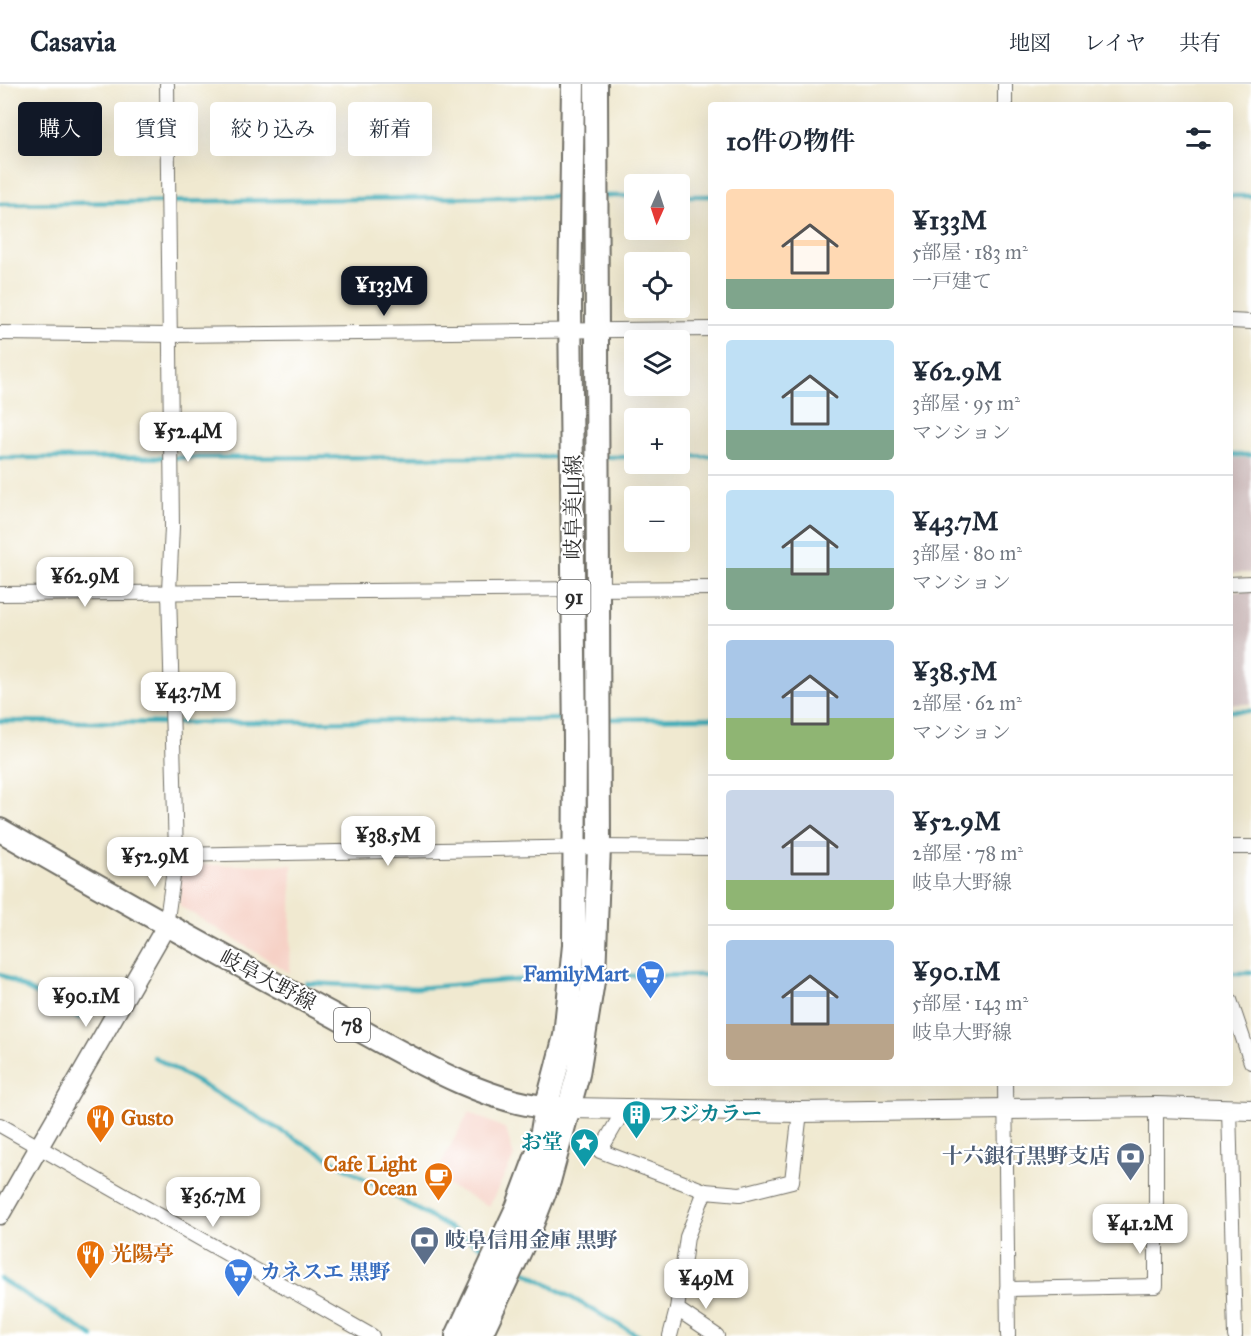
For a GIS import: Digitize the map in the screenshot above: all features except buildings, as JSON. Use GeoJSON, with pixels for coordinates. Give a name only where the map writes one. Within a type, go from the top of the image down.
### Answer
{"type":"FeatureCollection","features":[{"type":"Feature","properties":{"kind":"main road","name":"岐阜美山線"},"geometry":{"type":"LineString","coordinates":[[546,1108],[565,1036],[573,945],[574,590],[571,332],[573,84]]}},
{"type":"Feature","properties":{"kind":"main road","name":"岐阜美山線"},"geometry":{"type":"LineString","coordinates":[[569,1108],[588,1024],[594,975],[599,847],[596,84]]}},
{"type":"Feature","properties":{"kind":"main road","name":"岐阜大野線"},"geometry":{"type":"LineString","coordinates":[[0,830],[166,926],[436,1070],[501,1097],[546,1108],[569,1108]]}},
{"type":"Feature","properties":{"kind":"main road"},"geometry":{"type":"LineString","coordinates":[[480,1336],[530,1232],[549,1181],[569,1108],[800,1112],[1156,1107],[1251,1110]]}},
{"type":"Feature","properties":{"kind":"main road"},"geometry":{"type":"LineString","coordinates":[[457,1336],[520,1198],[539,1149],[546,1108]]}},
{"type":"Feature","properties":{"kind":"street"},"geometry":{"type":"LineString","coordinates":[[0,1215],[166,926],[176,855],[169,591],[172,527],[167,84]]}},
{"type":"Feature","properties":{"kind":"street"},"geometry":{"type":"LineString","coordinates":[[1005,84],[1005,102]]}},
{"type":"Feature","properties":{"kind":"street"},"geometry":{"type":"LineString","coordinates":[[1233,321],[1251,321]]}},
{"type":"Feature","properties":{"kind":"street"},"geometry":{"type":"LineString","coordinates":[[0,333],[597,332],[708,329]]}},
{"type":"Feature","properties":{"kind":"street"},"geometry":{"type":"LineString","coordinates":[[1233,584],[1251,583]]}},
{"type":"Feature","properties":{"kind":"street"},"geometry":{"type":"LineString","coordinates":[[0,594],[708,588]]}},
{"type":"Feature","properties":{"kind":"street"},"geometry":{"type":"LineString","coordinates":[[176,855],[574,847],[708,848]]}},
{"type":"Feature","properties":{"kind":"street"},"geometry":{"type":"LineString","coordinates":[[1233,847],[1251,847]]}},
{"type":"Feature","properties":{"kind":"street"},"geometry":{"type":"LineString","coordinates":[[1233,1015],[1236,1030],[1251,1062]]}},
{"type":"Feature","properties":{"kind":"street"},"geometry":{"type":"LineString","coordinates":[[1005,1086],[1008,1336]]}},
{"type":"Feature","properties":{"kind":"street"},"geometry":{"type":"LineString","coordinates":[[1007,1289],[1156,1286],[1156,1107]]}},
{"type":"Feature","properties":{"kind":"street"},"geometry":{"type":"LineString","coordinates":[[1229,1108],[1235,1336]]}},
{"type":"Feature","properties":{"kind":"street"},"geometry":{"type":"LineString","coordinates":[[624,1110],[600,1151],[705,1191],[740,1194],[792,1181],[800,1112]]}},
{"type":"Feature","properties":{"kind":"street"},"geometry":{"type":"LineString","coordinates":[[0,1125],[372,1336]]}},
{"type":"Feature","properties":{"kind":"street"},"geometry":{"type":"LineString","coordinates":[[670,1336],[677,1309],[687,1237],[705,1191]]}},
{"type":"Feature","properties":{"kind":"street"},"geometry":{"type":"LineString","coordinates":[[677,1309],[717,1336]]}},
{"type":"Feature","properties":{"kind":"shaded area"},"geometry":{"type":"Polygon","coordinates":[[[1233,458],[1251,458],[1251,573],[1233,573],[1233,458]]]}},
{"type":"Feature","properties":{"kind":"shaded area"},"geometry":{"type":"Polygon","coordinates":[[[1233,591],[1251,591],[1251,704],[1233,704],[1233,591]]]}},
{"type":"Feature","properties":{"kind":"shaded area"},"geometry":{"type":"Polygon","coordinates":[[[179,865],[292,865],[290,973],[180,906],[179,865]]]}},
{"type":"Feature","properties":{"kind":"shaded area"},"geometry":{"type":"Polygon","coordinates":[[[469,1112],[506,1129],[514,1157],[489,1206],[433,1178],[469,1112]]]}},
{"type":"Feature","properties":{"kind":"waterway"},"geometry":{"type":"LineString","coordinates":[[0,204],[566,196]]}},
{"type":"Feature","properties":{"kind":"waterway"},"geometry":{"type":"LineString","coordinates":[[604,196],[624,196]]}},
{"type":"Feature","properties":{"kind":"waterway"},"geometry":{"type":"LineString","coordinates":[[690,196],[708,196]]}},
{"type":"Feature","properties":{"kind":"waterway"},"geometry":{"type":"LineString","coordinates":[[1233,196],[1251,196]]}},
{"type":"Feature","properties":{"kind":"waterway"},"geometry":{"type":"LineString","coordinates":[[1233,455],[1251,455]]}},
{"type":"Feature","properties":{"kind":"waterway"},"geometry":{"type":"LineString","coordinates":[[690,457],[708,456]]}},
{"type":"Feature","properties":{"kind":"waterway"},"geometry":{"type":"LineString","coordinates":[[0,458],[566,457]]}},
{"type":"Feature","properties":{"kind":"waterway"},"geometry":{"type":"LineString","coordinates":[[604,457],[624,457]]}},
{"type":"Feature","properties":{"kind":"waterway"},"geometry":{"type":"LineString","coordinates":[[1233,711],[1251,711]]}},
{"type":"Feature","properties":{"kind":"waterway"},"geometry":{"type":"LineString","coordinates":[[606,719],[708,718]]}},
{"type":"Feature","properties":{"kind":"waterway"},"geometry":{"type":"LineString","coordinates":[[0,721],[174,723],[567,719]]}},
{"type":"Feature","properties":{"kind":"waterway"},"geometry":{"type":"LineString","coordinates":[[1233,973],[1251,973]]}},
{"type":"Feature","properties":{"kind":"waterway"},"geometry":{"type":"LineString","coordinates":[[0,974],[79,1018]]}},
{"type":"Feature","properties":{"kind":"waterway"},"geometry":{"type":"LineString","coordinates":[[600,976],[708,975]]}},
{"type":"Feature","properties":{"kind":"waterway"},"geometry":{"type":"LineString","coordinates":[[306,983],[416,988],[564,976]]}},
{"type":"Feature","properties":{"kind":"waterway"},"geometry":{"type":"LineString","coordinates":[[154,1057],[491,1252]]}},
{"type":"Feature","properties":{"kind":"waterway"},"geometry":{"type":"LineString","coordinates":[[519,1268],[639,1336]]}},
{"type":"Feature","properties":{"kind":"waterway"},"geometry":{"type":"LineString","coordinates":[[0,1279],[93,1336]]}},
{"type":"Feature","properties":{"kind":"place","name":"FamilyMart"},"geometry":{"type":"Point","coordinates":[650,1000]}},
{"type":"Feature","properties":{"kind":"place","name":"フジカラー"},"geometry":{"type":"Point","coordinates":[637,1140]}},
{"type":"Feature","properties":{"kind":"place","name":"Gusto"},"geometry":{"type":"Point","coordinates":[100,1144]}},
{"type":"Feature","properties":{"kind":"place","name":"お堂"},"geometry":{"type":"Point","coordinates":[584,1168]}},
{"type":"Feature","properties":{"kind":"place","name":"十六銀行黒野支店"},"geometry":{"type":"Point","coordinates":[1131,1182]}},
{"type":"Feature","properties":{"kind":"place","name":"Cafe Light Ocean"},"geometry":{"type":"Point","coordinates":[438,1202]}},
{"type":"Feature","properties":{"kind":"place","name":"岐阜信用金庫 黒野"},"geometry":{"type":"Point","coordinates":[424,1266]}},
{"type":"Feature","properties":{"kind":"place","name":"光陽亭"},"geometry":{"type":"Point","coordinates":[90,1280]}},
{"type":"Feature","properties":{"kind":"place","name":"カネスエ 黒野"},"geometry":{"type":"Point","coordinates":[239,1298]}}]}
